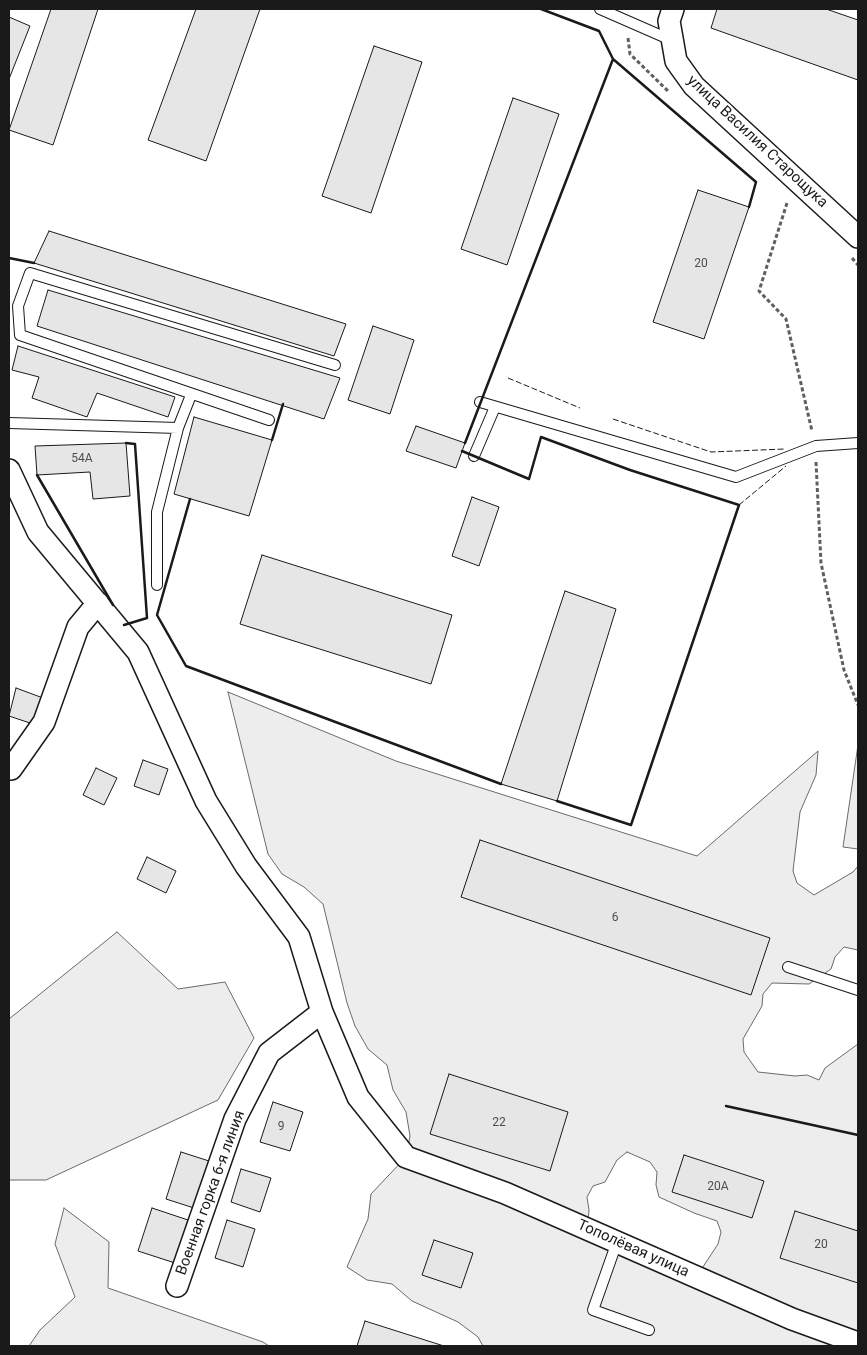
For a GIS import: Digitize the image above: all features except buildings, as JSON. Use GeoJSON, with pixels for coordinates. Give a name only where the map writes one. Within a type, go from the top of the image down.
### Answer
{"type":"FeatureCollection","features":[{"type":"Feature","properties":{"kind":"street","name":"улица Василия Старощука"},"geometry":{"type":"LineString","coordinates":[[673,9],[669,21],[676,61],[694,86],[858,237]]}},
{"type":"Feature","properties":{"kind":"street"},"geometry":{"type":"LineString","coordinates":[[9,470],[38,532],[138,652],[206,801],[246,866],[299,936],[322,1012]]}},
{"type":"Feature","properties":{"kind":"street"},"geometry":{"type":"LineString","coordinates":[[11,769],[44,722],[78,627],[98,603]]}},
{"type":"Feature","properties":{"kind":"street","name":"Тополёвая улица"},"geometry":{"type":"LineString","coordinates":[[322,1012],[358,1097],[406,1157],[504,1193],[792,1319],[858,1343]]}},
{"type":"Feature","properties":{"kind":"street","name":"Военная горка 6-я линия"},"geometry":{"type":"LineString","coordinates":[[177,1286],[235,1119],[269,1053],[322,1012]]}},
{"type":"Feature","properties":{"kind":"lane"},"geometry":{"type":"LineString","coordinates":[[600,9],[671,40]]}},
{"type":"Feature","properties":{"kind":"lane"},"geometry":{"type":"LineString","coordinates":[[269,420],[191,395],[20,335],[18,306],[30,273],[335,364]]}},
{"type":"Feature","properties":{"kind":"lane"},"geometry":{"type":"LineString","coordinates":[[157,585],[157,512],[178,428],[191,395]]}},
{"type":"Feature","properties":{"kind":"lane"},"geometry":{"type":"LineString","coordinates":[[480,402],[736,478],[816,446],[858,443]]}},
{"type":"Feature","properties":{"kind":"lane"},"geometry":{"type":"LineString","coordinates":[[474,456],[495,407]]}},
{"type":"Feature","properties":{"kind":"lane"},"geometry":{"type":"LineString","coordinates":[[9,423],[178,428]]}},
{"type":"Feature","properties":{"kind":"lane"},"geometry":{"type":"LineString","coordinates":[[788,966],[858,990]]}},
{"type":"Feature","properties":{"kind":"lane"},"geometry":{"type":"LineString","coordinates":[[617,1242],[593,1310],[649,1330]]}},
{"type":"Feature","properties":{"kind":"path"},"geometry":{"type":"LineString","coordinates":[[787,203],[759,291],[786,319],[816,446],[821,563],[844,670],[858,705]]}},
{"type":"Feature","properties":{"kind":"shaded area"},"geometry":{"type":"Polygon","coordinates":[[[228,692],[396,761],[697,856],[818,751],[816,775],[800,812],[793,871],[797,883],[814,895],[853,872],[858,866],[858,950],[844,947],[835,957],[831,969],[809,984],[772,983],[763,994],[762,1006],[743,1039],[744,1052],[758,1072],[795,1076],[807,1075],[819,1080],[825,1068],[858,1044],[858,1346],[483,1346],[478,1337],[458,1322],[412,1301],[392,1284],[367,1280],[347,1267],[368,1219],[371,1194],[406,1157],[410,1136],[406,1112],[393,1090],[387,1065],[368,1049],[355,1026],[347,1003],[323,904],[304,887],[282,874],[268,854],[228,692]],[[627,1152],[617,1160],[605,1182],[593,1186],[587,1197],[589,1210],[587,1235],[693,1282],[718,1244],[721,1232],[717,1221],[659,1197],[656,1185],[657,1172],[650,1162],[627,1152]]]}},
{"type":"Feature","properties":{"kind":"shaded area"},"geometry":{"type":"Polygon","coordinates":[[[858,745],[858,849],[843,847],[858,745]]]}},
{"type":"Feature","properties":{"kind":"shaded area"},"geometry":{"type":"Polygon","coordinates":[[[117,932],[178,989],[225,982],[254,1038],[218,1100],[46,1180],[9,1180],[9,1019],[117,932]]]}},
{"type":"Feature","properties":{"kind":"shaded area"},"geometry":{"type":"Polygon","coordinates":[[[64,1208],[109,1242],[108,1288],[263,1342],[269,1346],[29,1346],[40,1330],[75,1297],[55,1244],[64,1208]]]}},
{"type":"Feature","properties":{"kind":"fence"},"geometry":{"type":"LineString","coordinates":[[508,378],[580,408]]}},
{"type":"Feature","properties":{"kind":"fence"},"geometry":{"type":"LineString","coordinates":[[613,419],[711,452],[785,449]]}},
{"type":"Feature","properties":{"kind":"fence"},"geometry":{"type":"LineString","coordinates":[[739,505],[786,466]]}},
{"type":"Feature","properties":{"kind":"wall"},"geometry":{"type":"LineString","coordinates":[[465,443],[613,59],[599,31],[541,9]]}},
{"type":"Feature","properties":{"kind":"wall"},"geometry":{"type":"LineString","coordinates":[[613,59],[756,182],[749,207]]}},
{"type":"Feature","properties":{"kind":"wall"},"geometry":{"type":"LineString","coordinates":[[9,258],[34,263]]}},
{"type":"Feature","properties":{"kind":"wall"},"geometry":{"type":"LineString","coordinates":[[272,440],[283,404]]}},
{"type":"Feature","properties":{"kind":"wall"},"geometry":{"type":"LineString","coordinates":[[462,451],[529,479],[541,437],[630,470],[739,505],[631,825],[557,801]]}},
{"type":"Feature","properties":{"kind":"wall"},"geometry":{"type":"LineString","coordinates":[[124,625],[147,618],[135,444],[126,443]]}},
{"type":"Feature","properties":{"kind":"wall"},"geometry":{"type":"LineString","coordinates":[[37,475],[113,605]]}},
{"type":"Feature","properties":{"kind":"wall"},"geometry":{"type":"LineString","coordinates":[[190,499],[157,615],[186,666],[501,784]]}},
{"type":"Feature","properties":{"kind":"wall"},"geometry":{"type":"LineString","coordinates":[[726,1106],[858,1135]]}}]}
